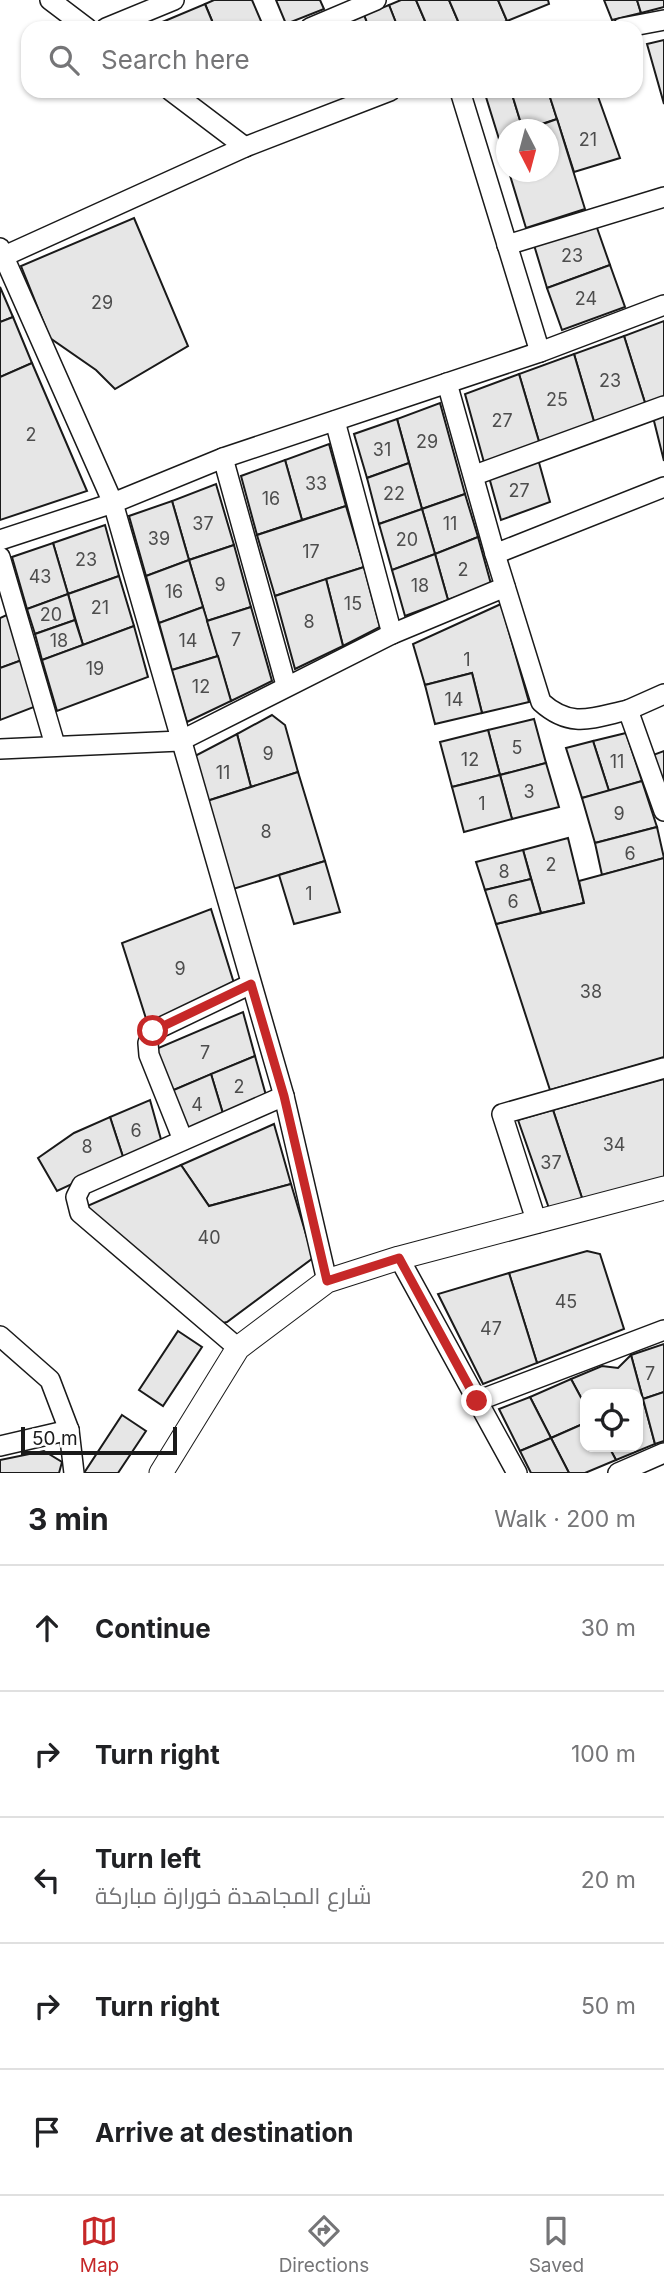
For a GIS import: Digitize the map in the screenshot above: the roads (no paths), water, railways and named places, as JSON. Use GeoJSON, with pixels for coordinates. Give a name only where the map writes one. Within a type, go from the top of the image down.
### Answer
{"type":"FeatureCollection","features":[{"type":"Feature","properties":{"kind":"street"},"geometry":{"type":"LineString","coordinates":[[50,0],[78,21]]}},
{"type":"Feature","properties":{"kind":"street"},"geometry":{"type":"LineString","coordinates":[[123,21],[174,0]]}},
{"type":"Feature","properties":{"kind":"street"},"geometry":{"type":"LineString","coordinates":[[326,21],[376,0]]}},
{"type":"Feature","properties":{"kind":"street"},"geometry":{"type":"LineString","coordinates":[[643,24],[664,20]]}},
{"type":"Feature","properties":{"kind":"street"},"geometry":{"type":"LineString","coordinates":[[181,98],[245,146]]}},
{"type":"Feature","properties":{"kind":"street"},"geometry":{"type":"LineString","coordinates":[[327,1281],[284,1096],[113,503],[2,254],[245,146],[372,98]]}},
{"type":"Feature","properties":{"kind":"street"},"geometry":{"type":"LineString","coordinates":[[462,98],[540,352]]}},
{"type":"Feature","properties":{"kind":"street"},"geometry":{"type":"LineString","coordinates":[[507,245],[664,197]]}},
{"type":"Feature","properties":{"kind":"street"},"geometry":{"type":"LineString","coordinates":[[0,540],[113,503],[223,458],[540,352],[664,305]]}},
{"type":"Feature","properties":{"kind":"street"},"geometry":{"type":"LineString","coordinates":[[447,383],[495,554],[541,702],[555,715],[577,721],[628,710],[664,694]]}},
{"type":"Feature","properties":{"kind":"street"},"geometry":{"type":"LineString","coordinates":[[475,475],[664,405]]}},
{"type":"Feature","properties":{"kind":"street"},"geometry":{"type":"LineString","coordinates":[[335,421],[392,634]]}},
{"type":"Feature","properties":{"kind":"street"},"geometry":{"type":"LineString","coordinates":[[223,458],[286,685]]}},
{"type":"Feature","properties":{"kind":"street"},"geometry":{"type":"LineString","coordinates":[[495,554],[664,487]]}},
{"type":"Feature","properties":{"kind":"street"},"geometry":{"type":"LineString","coordinates":[[0,557],[55,745]]}},
{"type":"Feature","properties":{"kind":"street"},"geometry":{"type":"LineString","coordinates":[[0,749],[180,741],[286,685],[392,634],[505,587]]}},
{"type":"Feature","properties":{"kind":"street"},"geometry":{"type":"LineString","coordinates":[[628,710],[664,811]]}},
{"type":"Feature","properties":{"kind":"street"},"geometry":{"type":"LineString","coordinates":[[183,1140],[149,1055],[148,1043],[153,1031],[251,984]]}},
{"type":"Feature","properties":{"kind":"street"},"geometry":{"type":"LineString","coordinates":[[537,1223],[502,1114],[664,1068]]}},
{"type":"Feature","properties":{"kind":"street"},"geometry":{"type":"LineString","coordinates":[[237,1348],[80,1213],[76,1197],[82,1185],[284,1096]]}},
{"type":"Feature","properties":{"kind":"street"},"geometry":{"type":"LineString","coordinates":[[161,1473],[237,1348],[327,1281],[399,1258],[664,1188]]}},
{"type":"Feature","properties":{"kind":"street"},"geometry":{"type":"LineString","coordinates":[[399,1258],[517,1473]]}},
{"type":"Feature","properties":{"kind":"street"},"geometry":{"type":"LineString","coordinates":[[477,1401],[664,1330]]}},
{"type":"Feature","properties":{"kind":"street"},"geometry":{"type":"LineString","coordinates":[[0,1336],[50,1380],[69,1430],[74,1473]]}},
{"type":"Feature","properties":{"kind":"street"},"geometry":{"type":"LineString","coordinates":[[0,1446],[69,1430]]}},
{"type":"Feature","properties":{"kind":"street"},"geometry":{"type":"LineString","coordinates":[[618,1473],[664,1453]]}}]}
